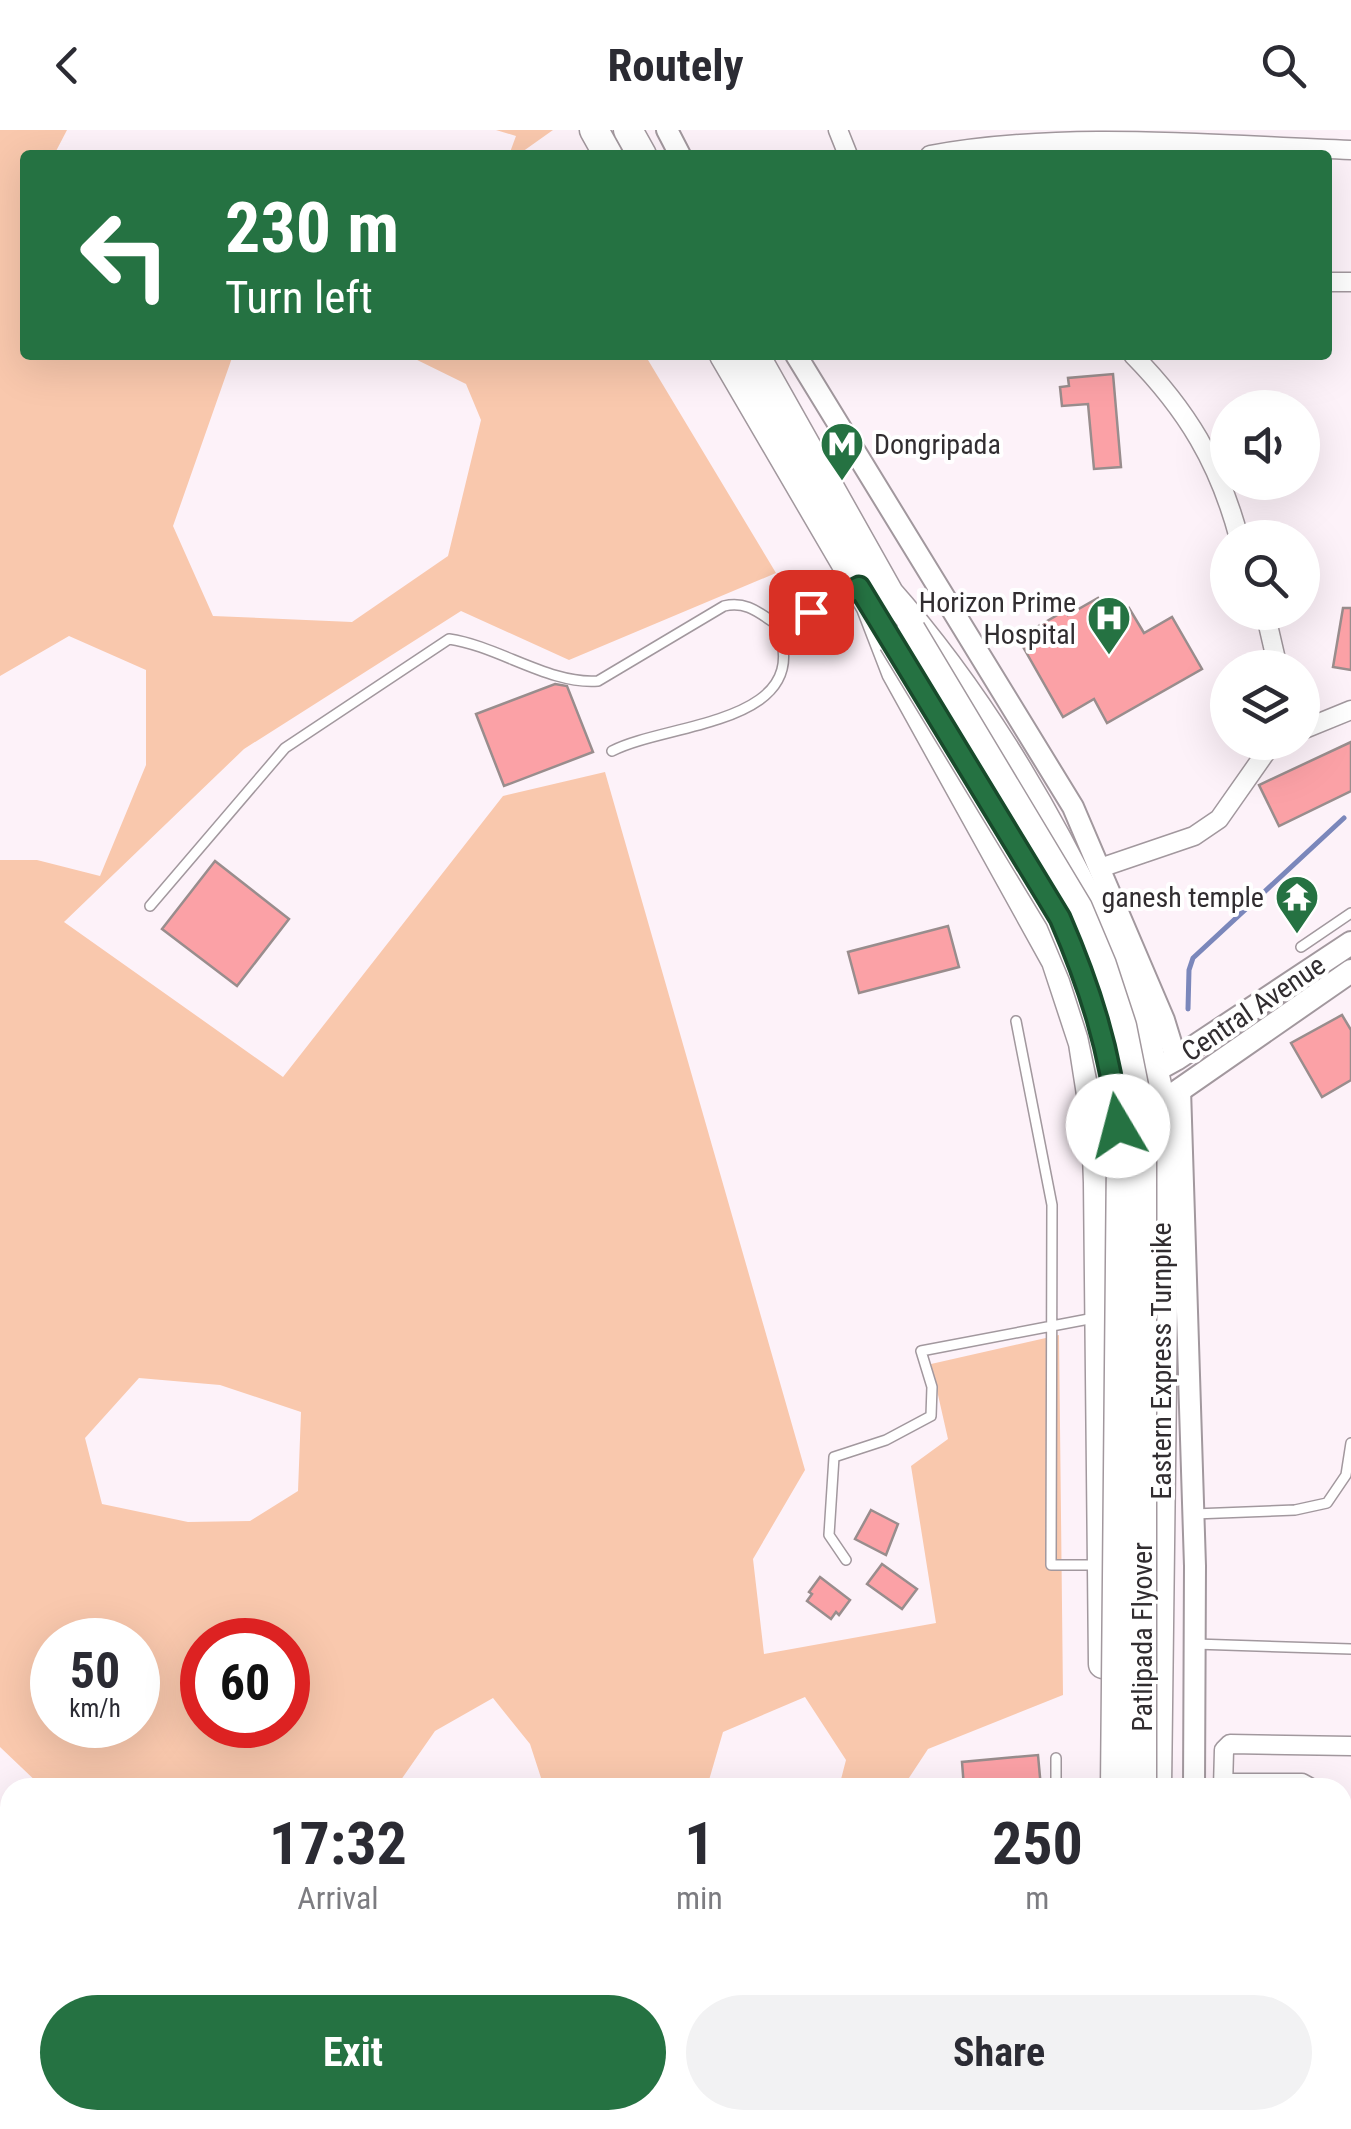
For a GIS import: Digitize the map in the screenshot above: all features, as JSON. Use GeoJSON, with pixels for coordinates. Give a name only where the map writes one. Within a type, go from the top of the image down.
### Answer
{"type":"FeatureCollection","features":[{"type":"Feature","properties":{"kind":"main road"},"geometry":{"type":"LineString","coordinates":[[727,360],[871,593]]}},
{"type":"Feature","properties":{"kind":"main road"},"geometry":{"type":"LineString","coordinates":[[757,360],[871,593],[896,672],[1056,961],[1082,1043],[1095,1113],[1104,1778]]}},
{"type":"Feature","properties":{"kind":"main road","name":"Patlipada Flyover"},"geometry":{"type":"LineString","coordinates":[[871,593],[1078,908],[1122,1026],[1142,1156],[1142,1778]]}},
{"type":"Feature","properties":{"kind":"main road","name":"Eastern Express Turnpike"},"geometry":{"type":"LineString","coordinates":[[871,593],[934,643],[1030,789],[1118,962],[1165,1066],[1170,1096],[1163,1304],[1157,1778]]}},
{"type":"Feature","properties":{"kind":"main road","name":"Patlipada Flyover"},"geometry":{"type":"LineString","coordinates":[[902,636],[1060,918],[1084,973],[1115,1094],[1121,1157],[1115,1778]]}},
{"type":"Feature","properties":{"kind":"main road","name":"Central Avenue"},"geometry":{"type":"LineString","coordinates":[[1095,1113],[1351,943]]}},
{"type":"Feature","properties":{"kind":"main road","name":"Central Avenue"},"geometry":{"type":"LineString","coordinates":[[1095,1113],[1170,1096],[1351,970]]}},
{"type":"Feature","properties":{"kind":"street"},"geometry":{"type":"LineString","coordinates":[[964,144],[1039,139],[1119,146],[1189,136],[1351,150]]}},
{"type":"Feature","properties":{"kind":"street"},"geometry":{"type":"LineString","coordinates":[[799,360],[1073,807],[1164,1020],[1165,1066]]}},
{"type":"Feature","properties":{"kind":"street"},"geometry":{"type":"LineString","coordinates":[[1137,360],[1195,430],[1226,491],[1234,520]]}},
{"type":"Feature","properties":{"kind":"street"},"geometry":{"type":"LineString","coordinates":[[1320,723],[1351,710]]}},
{"type":"Feature","properties":{"kind":"street"},"geometry":{"type":"LineString","coordinates":[[1100,868],[1194,836],[1219,819],[1262,760]]}},
{"type":"Feature","properties":{"kind":"street"},"geometry":{"type":"LineString","coordinates":[[1170,1096],[1194,1514],[1194,1778]]}},
{"type":"Feature","properties":{"kind":"street"},"geometry":{"type":"LineString","coordinates":[[1223,1778],[1224,1750],[1230,1744],[1351,1746]]}},
{"type":"Feature","properties":{"kind":"lane"},"geometry":{"type":"LineString","coordinates":[[776,624],[871,593]]}},
{"type":"Feature","properties":{"kind":"lane"},"geometry":{"type":"LineString","coordinates":[[150,906],[285,748],[449,639],[472,642],[578,683],[598,681],[724,606],[737,603],[750,607],[776,624],[785,646],[784,669],[773,690],[754,704],[698,727],[632,741],[612,751]]}},
{"type":"Feature","properties":{"kind":"lane"},"geometry":{"type":"LineString","coordinates":[[1301,947],[1351,913]]}},
{"type":"Feature","properties":{"kind":"lane"},"geometry":{"type":"LineString","coordinates":[[1016,1021],[1052,1205],[1051,1565],[1102,1564]]}},
{"type":"Feature","properties":{"kind":"lane"},"geometry":{"type":"LineString","coordinates":[[846,1560],[829,1535],[834,1457],[886,1440],[932,1416],[932,1387],[922,1350],[1100,1317]]}},
{"type":"Feature","properties":{"kind":"lane"},"geometry":{"type":"LineString","coordinates":[[1194,1514],[1295,1510],[1327,1503],[1346,1476],[1351,1443]]}},
{"type":"Feature","properties":{"kind":"lane"},"geometry":{"type":"LineString","coordinates":[[1195,1644],[1351,1649]]}},
{"type":"Feature","properties":{"kind":"lane"},"geometry":{"type":"LineString","coordinates":[[1056,1758],[1056,1778]]}},
{"type":"Feature","properties":{"kind":"shaded area"},"geometry":{"type":"Polygon","coordinates":[[[0,130],[67,130],[57,150],[20,150],[20,360],[231,360],[173,526],[213,616],[352,622],[448,556],[481,420],[466,384],[417,360],[648,360],[776,573],[569,660],[461,611],[244,749],[64,922],[283,1077],[503,796],[605,772],[805,1470],[753,1559],[764,1654],[936,1623],[911,1466],[948,1439],[931,1364],[1059,1335],[1063,1695],[928,1749],[909,1778],[841,1778],[846,1760],[805,1697],[723,1732],[710,1778],[541,1778],[530,1744],[493,1698],[435,1731],[402,1778],[33,1778],[0,1747],[0,860],[37,860],[100,876],[146,765],[146,670],[69,636],[0,676],[0,130]],[[139,1378],[85,1438],[102,1504],[188,1522],[250,1521],[298,1491],[301,1412],[220,1385],[139,1378]]]}},
{"type":"Feature","properties":{"kind":"shaded area"},"geometry":{"type":"Polygon","coordinates":[[[496,130],[553,130],[525,150],[511,150],[516,136],[496,130]]]}},
{"type":"Feature","properties":{"kind":"building"},"geometry":{"type":"Polygon","coordinates":[[[1113,374],[1121,467],[1094,469],[1088,404],[1062,406],[1060,387],[1069,386],[1068,378],[1113,374]]]}},
{"type":"Feature","properties":{"kind":"building"},"geometry":{"type":"Polygon","coordinates":[[[1098,598],[1110,619],[1129,608],[1144,633],[1172,617],[1202,669],[1107,723],[1094,699],[1063,717],[1018,638],[1066,610],[1068,615],[1098,598]]]}},
{"type":"Feature","properties":{"kind":"building"},"geometry":{"type":"Polygon","coordinates":[[[1343,608],[1351,608],[1351,670],[1333,667],[1343,608]]]}},
{"type":"Feature","properties":{"kind":"building"},"geometry":{"type":"Polygon","coordinates":[[[555,684],[567,686],[593,752],[504,786],[476,714],[555,684]]]}},
{"type":"Feature","properties":{"kind":"building"},"geometry":{"type":"Polygon","coordinates":[[[1351,742],[1351,791],[1279,826],[1259,785],[1320,760],[1320,756],[1351,742]]]}},
{"type":"Feature","properties":{"kind":"building"},"geometry":{"type":"Polygon","coordinates":[[[215,861],[289,919],[237,986],[162,929],[215,861]]]}},
{"type":"Feature","properties":{"kind":"building"},"geometry":{"type":"Polygon","coordinates":[[[948,926],[959,967],[859,993],[848,952],[948,926]]]}},
{"type":"Feature","properties":{"kind":"building"},"geometry":{"type":"Polygon","coordinates":[[[1342,1015],[1351,1030],[1351,1080],[1322,1097],[1291,1043],[1342,1015]]]}},
{"type":"Feature","properties":{"kind":"building"},"geometry":{"type":"Polygon","coordinates":[[[871,1510],[898,1524],[886,1555],[855,1539],[871,1510]]]}},
{"type":"Feature","properties":{"kind":"building"},"geometry":{"type":"Polygon","coordinates":[[[882,1564],[917,1589],[902,1609],[867,1584],[882,1564]]]}},
{"type":"Feature","properties":{"kind":"building"},"geometry":{"type":"Polygon","coordinates":[[[820,1577],[850,1600],[831,1619],[807,1601],[820,1577]]]}},
{"type":"Feature","properties":{"kind":"building"},"geometry":{"type":"Polygon","coordinates":[[[1038,1755],[1040,1778],[963,1778],[962,1762],[1038,1755]]]}},
{"type":"Feature","properties":{"kind":"waterway"},"geometry":{"type":"LineString","coordinates":[[1188,1009],[1193,958],[1344,818]]}},
{"type":"Feature","properties":{"kind":"place","name":"Dongripada"},"geometry":{"type":"Point","coordinates":[842,482]}},
{"type":"Feature","properties":{"kind":"place","name":"Horizon Prime Hospital"},"geometry":{"type":"Point","coordinates":[1109,656]}},
{"type":"Feature","properties":{"kind":"place","name":"ganesh temple"},"geometry":{"type":"Point","coordinates":[1297,935]}},
{"type":"Feature","properties":{"kind":"route"},"geometry":{"type":"LineString","coordinates":[[811,612],[859,587],[1060,918],[1084,973],[1102,1032],[1118,1126]]}}]}
